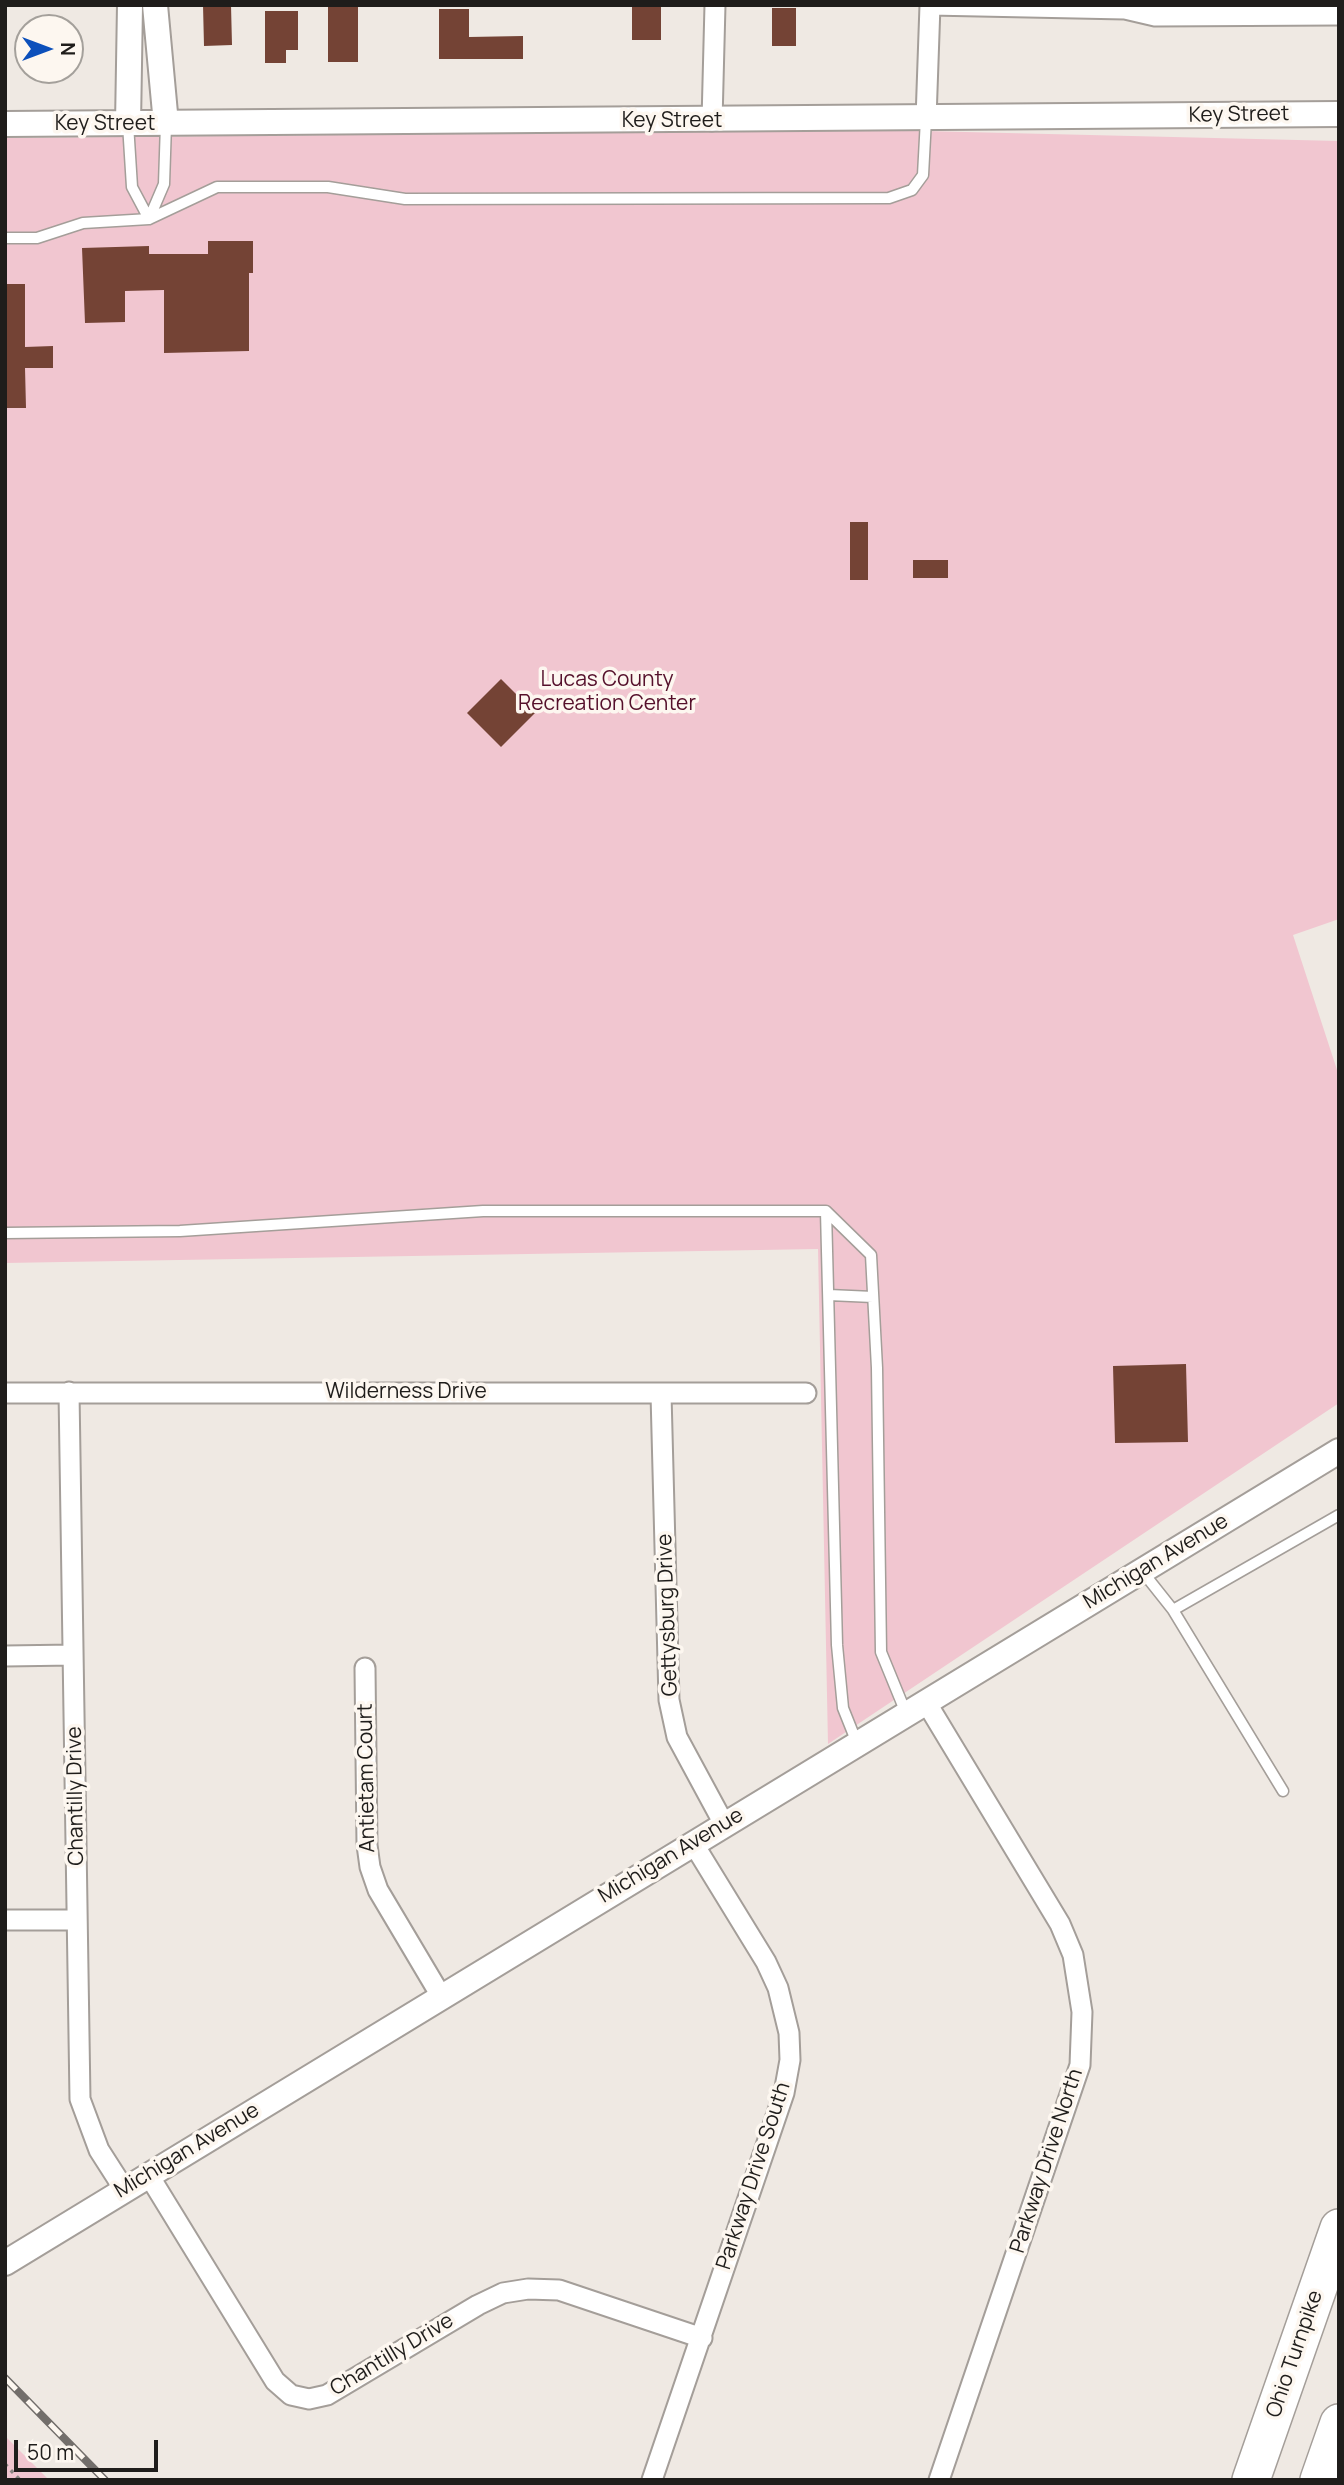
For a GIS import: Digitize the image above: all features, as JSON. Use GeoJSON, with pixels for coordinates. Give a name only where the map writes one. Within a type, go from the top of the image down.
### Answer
{"type":"FeatureCollection","features":[{"type":"Feature","properties":{"kind":"highway","name":"Ohio Turnpike"},"geometry":{"type":"LineString","coordinates":[[1251,2480],[1339,2228]]}},
{"type":"Feature","properties":{"kind":"highway"},"geometry":{"type":"LineString","coordinates":[[1319,2480],[1339,2423]]}},
{"type":"Feature","properties":{"kind":"street"},"geometry":{"type":"LineString","coordinates":[[128,124],[130,5]]}},
{"type":"Feature","properties":{"kind":"street"},"geometry":{"type":"LineString","coordinates":[[155,5],[166,124]]}},
{"type":"Feature","properties":{"kind":"street"},"geometry":{"type":"LineString","coordinates":[[712,121],[715,5]]}},
{"type":"Feature","properties":{"kind":"street"},"geometry":{"type":"LineString","coordinates":[[926,118],[930,5],[1339,15]]}},
{"type":"Feature","properties":{"kind":"street","name":"Key Street"},"geometry":{"type":"LineString","coordinates":[[5,124],[712,121],[1339,114]]}},
{"type":"Feature","properties":{"kind":"street","name":"Chantilly Drive"},"geometry":{"type":"LineString","coordinates":[[69,1392],[80,2099],[99,2150],[124,2189]]}},
{"type":"Feature","properties":{"kind":"street","name":"Wilderness Drive"},"geometry":{"type":"LineString","coordinates":[[5,1393],[806,1394]]}},
{"type":"Feature","properties":{"kind":"street","name":"Gettysburg Drive"},"geometry":{"type":"LineString","coordinates":[[662,1394],[670,1699],[677,1737],[724,1824]]}},
{"type":"Feature","properties":{"kind":"street","name":"Michigan Avenue"},"geometry":{"type":"LineString","coordinates":[[5,2263],[1339,1451]]}},
{"type":"Feature","properties":{"kind":"street"},"geometry":{"type":"LineString","coordinates":[[5,1656],[73,1655]]}},
{"type":"Feature","properties":{"kind":"street","name":"Antietam Court"},"geometry":{"type":"LineString","coordinates":[[365,1668],[367,1845],[370,1867],[378,1890],[440,1996]]}},
{"type":"Feature","properties":{"kind":"street","name":"Parkway Drive North"},"geometry":{"type":"LineString","coordinates":[[916,1708],[1060,1924],[1073,1955],[1082,2012],[1080,2065],[939,2480]]}},
{"type":"Feature","properties":{"kind":"street","name":"Parkway Drive South"},"geometry":{"type":"LineString","coordinates":[[652,2480],[784,2093],[790,2060],[789,2033],[778,1989],[766,1962],[692,1843]]}},
{"type":"Feature","properties":{"kind":"street"},"geometry":{"type":"LineString","coordinates":[[5,1920],[78,1920]]}},
{"type":"Feature","properties":{"kind":"street","name":"Chantilly Drive"},"geometry":{"type":"LineString","coordinates":[[148,2174],[275,2381],[291,2395],[309,2399],[327,2395],[478,2305],[503,2293],[528,2289],[559,2290],[702,2338]]}},
{"type":"Feature","properties":{"kind":"lane"},"geometry":{"type":"LineString","coordinates":[[5,239],[37,238],[83,223],[149,219],[217,187],[328,187],[405,199],[889,198],[912,190],[923,175],[926,118]]}},
{"type":"Feature","properties":{"kind":"lane"},"geometry":{"type":"LineString","coordinates":[[128,124],[132,187],[149,219]]}},
{"type":"Feature","properties":{"kind":"lane"},"geometry":{"type":"LineString","coordinates":[[149,219],[164,184],[166,124]]}},
{"type":"Feature","properties":{"kind":"lane"},"geometry":{"type":"LineString","coordinates":[[5,1233],[180,1231],[495,1211],[826,1211],[871,1255],[881,1652],[916,1708]]}},
{"type":"Feature","properties":{"kind":"lane"},"geometry":{"type":"LineString","coordinates":[[826,1211],[837,1645],[843,1708],[857,1744]]}},
{"type":"Feature","properties":{"kind":"lane"},"geometry":{"type":"LineString","coordinates":[[829,1295],[873,1297]]}},
{"type":"Feature","properties":{"kind":"lane"},"geometry":{"type":"LineString","coordinates":[[1173,1610],[1339,1515]]}},
{"type":"Feature","properties":{"kind":"lane"},"geometry":{"type":"LineString","coordinates":[[1142,1570],[1173,1610],[1283,1791]]}},
{"type":"Feature","properties":{"kind":"path"},"geometry":{"type":"LineString","coordinates":[[5,2464],[20,2480]]}},
{"type":"Feature","properties":{"kind":"green space","name":"Lucas County Recreation Center"},"geometry":{"type":"Polygon","coordinates":[[[882,130],[1339,141],[1339,919],[1293,935],[1339,1076],[1339,1403],[828,1744],[818,1249],[5,1263],[5,138],[882,130]]]}},
{"type":"Feature","properties":{"kind":"green space"},"geometry":{"type":"Polygon","coordinates":[[[5,2436],[49,2480],[5,2480],[5,2436]]]}},
{"type":"Feature","properties":{"kind":"building"},"geometry":{"type":"Polygon","coordinates":[[[203,5],[231,5],[232,45],[204,46],[203,5]]]}},
{"type":"Feature","properties":{"kind":"building"},"geometry":{"type":"Polygon","coordinates":[[[328,5],[358,5],[358,62],[328,62],[328,5]]]}},
{"type":"Feature","properties":{"kind":"building"},"geometry":{"type":"Polygon","coordinates":[[[632,5],[661,5],[661,40],[632,40],[632,5]]]}},
{"type":"Feature","properties":{"kind":"building"},"geometry":{"type":"Polygon","coordinates":[[[772,8],[796,8],[796,46],[772,46],[772,8]]]}},
{"type":"Feature","properties":{"kind":"building"},"geometry":{"type":"Polygon","coordinates":[[[439,9],[469,9],[469,37],[523,36],[523,59],[439,59],[439,9]]]}},
{"type":"Feature","properties":{"kind":"building"},"geometry":{"type":"Polygon","coordinates":[[[265,11],[298,11],[298,50],[286,50],[286,63],[265,63],[265,11]]]}},
{"type":"Feature","properties":{"kind":"building"},"geometry":{"type":"Polygon","coordinates":[[[208,241],[253,241],[253,273],[249,273],[249,351],[164,353],[164,290],[125,291],[125,322],[85,323],[82,248],[149,246],[149,254],[208,254],[208,241]]]}},
{"type":"Feature","properties":{"kind":"building"},"geometry":{"type":"Polygon","coordinates":[[[5,284],[25,284],[25,347],[53,346],[53,368],[25,368],[26,408],[5,408],[5,284]]]}},
{"type":"Feature","properties":{"kind":"building"},"geometry":{"type":"Polygon","coordinates":[[[850,522],[868,522],[868,580],[850,580],[850,522]]]}},
{"type":"Feature","properties":{"kind":"building"},"geometry":{"type":"Polygon","coordinates":[[[913,560],[948,560],[948,578],[913,578],[913,560]]]}},
{"type":"Feature","properties":{"kind":"building"},"geometry":{"type":"Polygon","coordinates":[[[501,679],[535,713],[501,747],[467,713],[501,679]]]}},
{"type":"Feature","properties":{"kind":"building"},"geometry":{"type":"Polygon","coordinates":[[[1186,1364],[1188,1442],[1115,1443],[1113,1366],[1186,1364]]]}},
{"type":"Feature","properties":{"kind":"railway"},"geometry":{"type":"LineString","coordinates":[[5,2378],[105,2480]]}}]}
